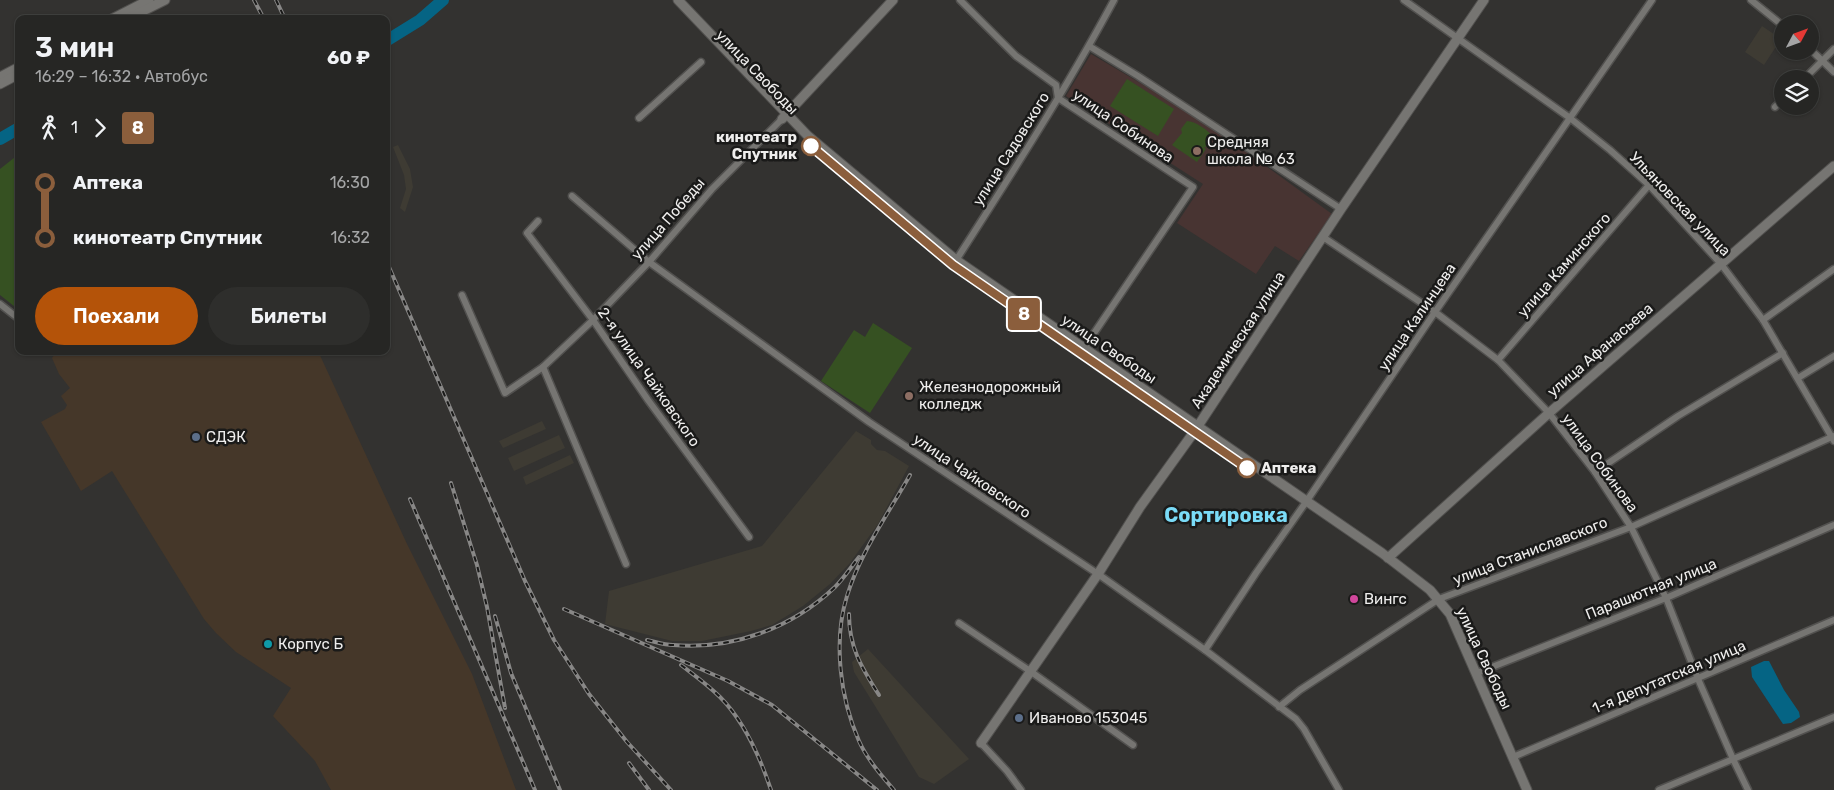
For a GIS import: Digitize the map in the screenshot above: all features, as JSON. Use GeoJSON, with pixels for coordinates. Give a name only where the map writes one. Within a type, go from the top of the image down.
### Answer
{"type":"FeatureCollection","features":[{"type":"Feature","properties":{"kind":"street"},"geometry":{"type":"LineString","coordinates":[[120,15],[148,0]]}},
{"type":"Feature","properties":{"kind":"street"},"geometry":{"type":"LineString","coordinates":[[135,15],[165,0]]}},
{"type":"Feature","properties":{"kind":"street","name":"улица Свободы"},"geometry":{"type":"LineString","coordinates":[[671,0],[784,116]]}},
{"type":"Feature","properties":{"kind":"street","name":"улица Свободы"},"geometry":{"type":"LineString","coordinates":[[678,0],[805,141],[954,262],[1305,504],[1388,558],[1430,590],[1450,614],[1527,790]]}},
{"type":"Feature","properties":{"kind":"street","name":"улица Победы"},"geometry":{"type":"LineString","coordinates":[[462,295],[505,393],[543,367],[593,320],[649,262],[712,189],[784,116],[893,0]]}},
{"type":"Feature","properties":{"kind":"street","name":"улица Собинова"},"geometry":{"type":"LineString","coordinates":[[960,0],[1016,56],[1056,86],[1058,98],[1193,188],[1084,348]]}},
{"type":"Feature","properties":{"kind":"street","name":"улица Садовского"},"geometry":{"type":"LineString","coordinates":[[954,262],[1058,98],[1114,0]]}},
{"type":"Feature","properties":{"kind":"street","name":"Ульяновская улица"},"geometry":{"type":"LineString","coordinates":[[1404,0],[1570,118],[1649,185],[1720,264],[1763,320],[1833,438]]}},
{"type":"Feature","properties":{"kind":"street","name":"Академическая улица"},"geometry":{"type":"LineString","coordinates":[[981,743],[1098,574],[1140,508],[1196,429],[1323,237],[1484,0]]}},
{"type":"Feature","properties":{"kind":"street","name":"улица Калинцева"},"geometry":{"type":"LineString","coordinates":[[1205,650],[1256,572],[1305,504],[1435,312],[1652,0]]}},
{"type":"Feature","properties":{"kind":"street"},"geometry":{"type":"LineString","coordinates":[[1751,0],[1761,3],[1774,17]]}},
{"type":"Feature","properties":{"kind":"street"},"geometry":{"type":"LineString","coordinates":[[1089,46],[1342,209]]}},
{"type":"Feature","properties":{"kind":"street"},"geometry":{"type":"LineString","coordinates":[[1813,70],[1834,49]]}},
{"type":"Feature","properties":{"kind":"street"},"geometry":{"type":"LineString","coordinates":[[1819,57],[1834,72]]}},
{"type":"Feature","properties":{"kind":"street"},"geometry":{"type":"LineString","coordinates":[[639,118],[701,62]]}},
{"type":"Feature","properties":{"kind":"street"},"geometry":{"type":"LineString","coordinates":[[0,77],[15,69]]}},
{"type":"Feature","properties":{"kind":"street"},"geometry":{"type":"LineString","coordinates":[[0,84],[15,76]]}},
{"type":"Feature","properties":{"kind":"street","name":"улица Афанасьева"},"geometry":{"type":"LineString","coordinates":[[1388,558],[1549,413],[1834,166]]}},
{"type":"Feature","properties":{"kind":"street","name":"улица Каминского"},"geometry":{"type":"LineString","coordinates":[[1498,360],[1649,185]]}},
{"type":"Feature","properties":{"kind":"street","name":"улица Чайковского"},"geometry":{"type":"LineString","coordinates":[[572,196],[649,262],[869,422],[1098,574],[1205,650],[1296,719],[1304,729],[1340,790]]}},
{"type":"Feature","properties":{"kind":"street","name":"2-я улица Чайковского"},"geometry":{"type":"LineString","coordinates":[[538,221],[527,233],[593,320],[648,400],[749,537]]}},
{"type":"Feature","properties":{"kind":"street","name":"улица Собинова"},"geometry":{"type":"LineString","coordinates":[[1323,237],[1435,312],[1498,360],[1549,413],[1595,472],[1631,527],[1666,598],[1698,678],[1748,790]]}},
{"type":"Feature","properties":{"kind":"street","name":"улица Свободы"},"geometry":{"type":"LineString","coordinates":[[954,262],[1084,348],[1196,429]]}},
{"type":"Feature","properties":{"kind":"street"},"geometry":{"type":"LineString","coordinates":[[1763,320],[1834,270]]}},
{"type":"Feature","properties":{"kind":"street"},"geometry":{"type":"LineString","coordinates":[[0,304],[15,316]]}},
{"type":"Feature","properties":{"kind":"street"},"geometry":{"type":"LineString","coordinates":[[1595,472],[1678,416],[1783,353]]}},
{"type":"Feature","properties":{"kind":"street"},"geometry":{"type":"LineString","coordinates":[[1798,378],[1834,356]]}},
{"type":"Feature","properties":{"kind":"street"},"geometry":{"type":"LineString","coordinates":[[543,367],[626,564]]}},
{"type":"Feature","properties":{"kind":"street","name":"улица Станиславского"},"geometry":{"type":"LineString","coordinates":[[1279,707],[1300,690],[1439,599],[1631,527],[1833,438]]}},
{"type":"Feature","properties":{"kind":"street","name":"Парашютная улица"},"geometry":{"type":"LineString","coordinates":[[1477,673],[1666,598],[1834,525]]}},
{"type":"Feature","properties":{"kind":"street","name":"1-я Депутатская улица"},"geometry":{"type":"LineString","coordinates":[[1513,757],[1834,620]]}},
{"type":"Feature","properties":{"kind":"street"},"geometry":{"type":"LineString","coordinates":[[959,623],[1133,745]]}},
{"type":"Feature","properties":{"kind":"street"},"geometry":{"type":"LineString","coordinates":[[1659,790],[1834,717]]}},
{"type":"Feature","properties":{"kind":"street"},"geometry":{"type":"LineString","coordinates":[[981,743],[1007,771],[1021,790]]}},
{"type":"Feature","properties":{"kind":"shaded area"},"geometry":{"type":"Polygon","coordinates":[[[1762,26],[1774,34],[1774,50],[1764,65],[1745,52],[1762,26]]]}},
{"type":"Feature","properties":{"kind":"shaded area","name":"Средняя школа № 63"},"geometry":{"type":"Polygon","coordinates":[[[1091,54],[1198,117],[1332,214],[1299,261],[1275,246],[1256,274],[1177,223],[1203,184],[1066,96],[1091,54]]]}},
{"type":"Feature","properties":{"kind":"shaded area"},"geometry":{"type":"Polygon","coordinates":[[[398,145],[410,169],[413,187],[405,212],[400,208],[406,189],[404,175],[393,147],[398,145]]]}},
{"type":"Feature","properties":{"kind":"shaded area"},"geometry":{"type":"Polygon","coordinates":[[[54,355],[320,355],[407,544],[472,674],[516,790],[331,790],[315,761],[273,716],[291,688],[236,652],[204,619],[112,471],[81,491],[41,422],[65,409],[67,405],[61,396],[70,388],[59,374],[52,358],[54,355]]]}},
{"type":"Feature","properties":{"kind":"shaded area"},"geometry":{"type":"Polygon","coordinates":[[[542,421],[546,429],[503,448],[499,441],[542,421]]]}},
{"type":"Feature","properties":{"kind":"shaded area"},"geometry":{"type":"Polygon","coordinates":[[[856,431],[871,440],[871,444],[877,450],[885,451],[909,466],[878,524],[850,563],[830,584],[803,606],[772,625],[702,641],[672,641],[605,624],[609,591],[762,546],[856,431]]]}},
{"type":"Feature","properties":{"kind":"shaded area"},"geometry":{"type":"Polygon","coordinates":[[[559,435],[565,448],[514,471],[508,458],[559,435]]]}},
{"type":"Feature","properties":{"kind":"shaded area"},"geometry":{"type":"Polygon","coordinates":[[[570,455],[574,463],[526,485],[523,477],[570,455]]]}},
{"type":"Feature","properties":{"kind":"shaded area"},"geometry":{"type":"Polygon","coordinates":[[[868,649],[969,759],[934,784],[919,777],[854,672],[852,662],[868,649]]]}},
{"type":"Feature","properties":{"kind":"green space"},"geometry":{"type":"Polygon","coordinates":[[[1127,79],[1174,109],[1158,136],[1110,106],[1127,79]]]}},
{"type":"Feature","properties":{"kind":"green space"},"geometry":{"type":"Polygon","coordinates":[[[1187,121],[1201,126],[1213,137],[1207,147],[1204,147],[1206,149],[1197,162],[1172,145],[1182,133],[1181,129],[1187,121]]]}},
{"type":"Feature","properties":{"kind":"green space"},"geometry":{"type":"Polygon","coordinates":[[[15,157],[15,307],[0,295],[0,169],[15,157]]]}},
{"type":"Feature","properties":{"kind":"green space"},"geometry":{"type":"Polygon","coordinates":[[[873,323],[912,348],[870,413],[821,381],[854,330],[865,337],[873,323]]]}},
{"type":"Feature","properties":{"kind":"water"},"geometry":{"type":"Polygon","coordinates":[[[1764,661],[1769,661],[1784,690],[1799,712],[1800,717],[1791,723],[1783,724],[1752,677],[1751,667],[1764,661]]]}},
{"type":"Feature","properties":{"kind":"waterway"},"geometry":{"type":"LineString","coordinates":[[390,39],[420,20],[443,0]]}},
{"type":"Feature","properties":{"kind":"waterway"},"geometry":{"type":"LineString","coordinates":[[0,139],[15,130]]}},
{"type":"Feature","properties":{"kind":"railway"},"geometry":{"type":"LineString","coordinates":[[254,0],[262,15]]}},
{"type":"Feature","properties":{"kind":"railway"},"geometry":{"type":"LineString","coordinates":[[276,0],[283,15]]}},
{"type":"Feature","properties":{"kind":"railway"},"geometry":{"type":"LineString","coordinates":[[390,269],[525,581],[554,640],[589,694],[627,742],[671,790]]}},
{"type":"Feature","properties":{"kind":"railway"},"geometry":{"type":"LineString","coordinates":[[894,790],[866,754],[852,724],[843,688],[840,632],[847,596],[859,564],[910,475]]}},
{"type":"Feature","properties":{"kind":"railway"},"geometry":{"type":"LineString","coordinates":[[451,483],[477,565],[487,607],[505,708]]}},
{"type":"Feature","properties":{"kind":"railway"},"geometry":{"type":"LineString","coordinates":[[410,499],[535,790]]}},
{"type":"Feature","properties":{"kind":"railway"},"geometry":{"type":"LineString","coordinates":[[647,640],[670,645],[695,646],[718,644],[739,640],[781,625],[800,614],[835,587],[859,557]]}},
{"type":"Feature","properties":{"kind":"railway"},"geometry":{"type":"LineString","coordinates":[[564,609],[728,681],[772,705],[877,790]]}},
{"type":"Feature","properties":{"kind":"railway"},"geometry":{"type":"LineString","coordinates":[[849,614],[854,647],[862,666],[879,695]]}},
{"type":"Feature","properties":{"kind":"railway"},"geometry":{"type":"LineString","coordinates":[[495,616],[511,673],[560,790]]}},
{"type":"Feature","properties":{"kind":"railway"},"geometry":{"type":"LineString","coordinates":[[681,665],[701,680],[737,717],[757,753],[771,790]]}},
{"type":"Feature","properties":{"kind":"railway"},"geometry":{"type":"LineString","coordinates":[[629,763],[649,790]]}},
{"type":"Feature","properties":{"kind":"bus line","name":"8"},"geometry":{"type":"LineString","coordinates":[[811,146],[953,265],[1247,468]]}},
{"type":"Feature","properties":{"kind":"place","name":"кинотеатр Спутник"},"geometry":{"type":"Point","coordinates":[811,146]}},
{"type":"Feature","properties":{"kind":"place","name":"Средняя школа № 63"},"geometry":{"type":"Point","coordinates":[1197,151]}},
{"type":"Feature","properties":{"kind":"place","name":"Железнодорожный колледж"},"geometry":{"type":"Point","coordinates":[909,396]}},
{"type":"Feature","properties":{"kind":"place","name":"СДЭК"},"geometry":{"type":"Point","coordinates":[196,437]}},
{"type":"Feature","properties":{"kind":"place","name":"Аптека"},"geometry":{"type":"Point","coordinates":[1247,468]}},
{"type":"Feature","properties":{"kind":"place","name":"Вингс"},"geometry":{"type":"Point","coordinates":[1354,599]}},
{"type":"Feature","properties":{"kind":"place","name":"Корпус Б"},"geometry":{"type":"Point","coordinates":[268,644]}},
{"type":"Feature","properties":{"kind":"place","name":"Иваново 153045"},"geometry":{"type":"Point","coordinates":[1019,718]}},
{"type":"Feature","properties":{"kind":"district","name":"Сортировка"},"geometry":{"type":"Point","coordinates":[1226,515]}}]}
